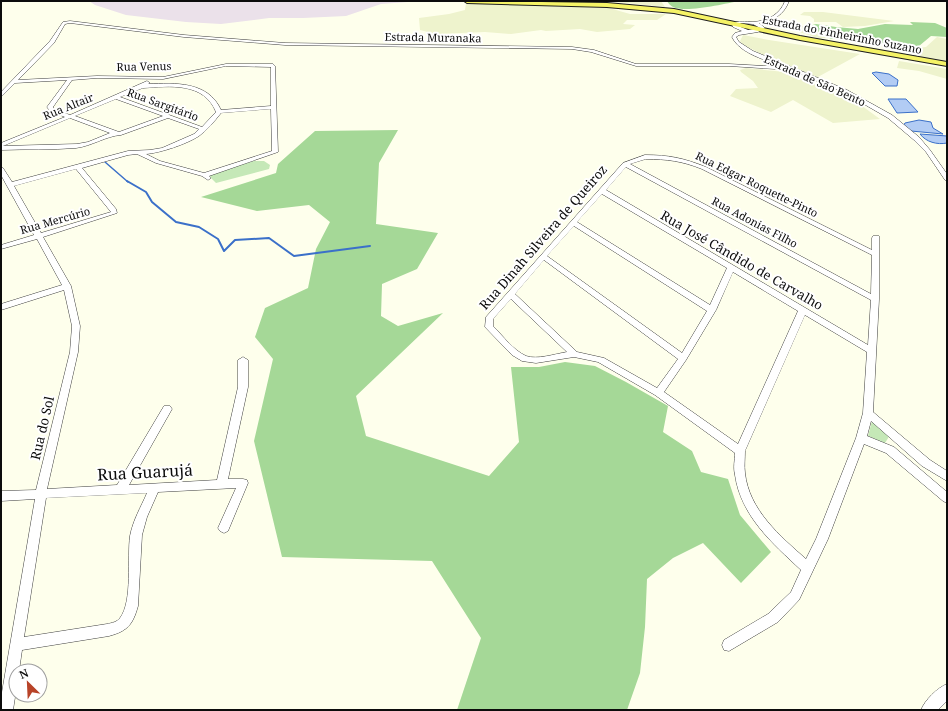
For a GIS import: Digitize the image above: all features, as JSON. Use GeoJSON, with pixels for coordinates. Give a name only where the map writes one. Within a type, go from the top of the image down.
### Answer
{"type":"FeatureCollection","features":[{"type":"Feature","properties":{"kind":"main road","name":"Estrada do Pinheirinho Suzano"},"geometry":{"type":"LineString","coordinates":[[467,1],[625,6],[674,12],[735,26],[762,28],[947,64]]}},
{"type":"Feature","properties":{"kind":"street"},"geometry":{"type":"LineString","coordinates":[[735,26],[750,22],[766,21],[782,12],[787,1]]}},
{"type":"Feature","properties":{"kind":"street"},"geometry":{"type":"LineString","coordinates":[[737,34],[762,28],[766,21]]}},
{"type":"Feature","properties":{"kind":"street","name":"Estrada Muranaka"},"geometry":{"type":"LineString","coordinates":[[13,82],[52,42],[64,23],[74,22],[155,33],[278,43],[572,48],[598,52],[636,66],[729,65],[790,69]]}},
{"type":"Feature","properties":{"kind":"street"},"geometry":{"type":"LineString","coordinates":[[750,22],[762,28]]}},
{"type":"Feature","properties":{"kind":"street"},"geometry":{"type":"LineString","coordinates":[[735,26],[747,31]]}},
{"type":"Feature","properties":{"kind":"street","name":"Estrada de São Bento"},"geometry":{"type":"LineString","coordinates":[[735,26],[738,31],[734,40],[739,45],[790,69],[850,94],[893,120],[913,136],[927,150],[947,179]]}},
{"type":"Feature","properties":{"kind":"street","name":"Rua Venus"},"geometry":{"type":"LineString","coordinates":[[13,82],[104,77],[152,78],[175,76],[226,65],[268,64],[273,66],[273,107]]}},
{"type":"Feature","properties":{"kind":"street"},"geometry":{"type":"LineString","coordinates":[[71,78],[50,107],[52,110],[68,117],[115,133],[125,133],[166,117]]}},
{"type":"Feature","properties":{"kind":"street"},"geometry":{"type":"LineString","coordinates":[[143,86],[152,78]]}},
{"type":"Feature","properties":{"kind":"street"},"geometry":{"type":"LineString","coordinates":[[1,95],[13,82]]}},
{"type":"Feature","properties":{"kind":"street"},"geometry":{"type":"LineString","coordinates":[[143,86],[173,84],[192,88],[213,100],[219,112]]}},
{"type":"Feature","properties":{"kind":"street","name":"Rua Altair"},"geometry":{"type":"LineString","coordinates":[[1,145],[143,86]]}},
{"type":"Feature","properties":{"kind":"street","name":"Rua Sargitário"},"geometry":{"type":"LineString","coordinates":[[117,98],[166,117],[203,129]]}},
{"type":"Feature","properties":{"kind":"street"},"geometry":{"type":"LineString","coordinates":[[10,185],[128,153],[139,152],[150,152],[164,149],[189,139],[203,129],[219,112],[273,107],[275,151],[271,155],[207,176],[158,162],[139,152]]}},
{"type":"Feature","properties":{"kind":"street"},"geometry":{"type":"LineString","coordinates":[[1,148],[81,145],[115,133]]}},
{"type":"Feature","properties":{"kind":"street","name":"Rua Edgar Roquette-Pinto"},"geometry":{"type":"LineString","coordinates":[[625,164],[638,158],[654,156],[674,158],[692,163],[875,254]]}},
{"type":"Feature","properties":{"kind":"street","name":"Rua Dinah Silveira de Queiroz"},"geometry":{"type":"LineString","coordinates":[[625,164],[510,294],[489,319],[488,323],[492,330],[520,357],[530,360],[574,354],[601,360],[618,368],[658,393],[740,450]]}},
{"type":"Feature","properties":{"kind":"street","name":"Rua Adonias Filho"},"geometry":{"type":"LineString","coordinates":[[625,164],[875,299]]}},
{"type":"Feature","properties":{"kind":"street","name":"Rua Mercúrio"},"geometry":{"type":"LineString","coordinates":[[1,247],[114,213],[114,210],[77,166]]}},
{"type":"Feature","properties":{"kind":"street","name":"Rua do Sol"},"geometry":{"type":"LineString","coordinates":[[1,169],[67,286],[76,318],[74,352],[41,493],[18,644],[6,710]]}},
{"type":"Feature","properties":{"kind":"street","name":"Rua José Cândido de Carvalho"},"geometry":{"type":"LineString","coordinates":[[601,190],[872,351]]}},
{"type":"Feature","properties":{"kind":"street"},"geometry":{"type":"LineString","coordinates":[[573,222],[712,310]]}},
{"type":"Feature","properties":{"kind":"street"},"geometry":{"type":"LineString","coordinates":[[729,646],[773,618],[795,596],[822,539],[861,438],[868,413],[875,299],[876,238]]}},
{"type":"Feature","properties":{"kind":"street"},"geometry":{"type":"LineString","coordinates":[[543,256],[683,358]]}},
{"type":"Feature","properties":{"kind":"street"},"geometry":{"type":"LineString","coordinates":[[658,393],[683,358],[712,310],[731,268]]}},
{"type":"Feature","properties":{"kind":"street"},"geometry":{"type":"LineString","coordinates":[[1,307],[67,286]]}},
{"type":"Feature","properties":{"kind":"street"},"geometry":{"type":"LineString","coordinates":[[510,294],[574,354]]}},
{"type":"Feature","properties":{"kind":"street"},"geometry":{"type":"LineString","coordinates":[[803,309],[740,450],[740,474],[747,501],[759,521],[809,569]]}},
{"type":"Feature","properties":{"kind":"street"},"geometry":{"type":"LineString","coordinates":[[222,484],[243,388],[242,360]]}},
{"type":"Feature","properties":{"kind":"street"},"geometry":{"type":"LineString","coordinates":[[120,490],[167,409]]}},
{"type":"Feature","properties":{"kind":"street"},"geometry":{"type":"LineString","coordinates":[[868,413],[926,463],[947,477]]}},
{"type":"Feature","properties":{"kind":"street"},"geometry":{"type":"LineString","coordinates":[[861,438],[890,450],[947,498]]}},
{"type":"Feature","properties":{"kind":"street"},"geometry":{"type":"LineString","coordinates":[[890,450],[897,438]]}},
{"type":"Feature","properties":{"kind":"street","name":"Rua Guarujá"},"geometry":{"type":"LineString","coordinates":[[1,496],[154,489],[242,483],[224,528]]}},
{"type":"Feature","properties":{"kind":"street"},"geometry":{"type":"LineString","coordinates":[[18,644],[112,630],[123,624],[129,614],[133,599],[136,533],[154,489]]}},
{"type":"Feature","properties":{"kind":"street"},"geometry":{"type":"LineString","coordinates":[[928,710],[947,691]]}},
{"type":"Feature","properties":{"kind":"shaded area"},"geometry":{"type":"Polygon","coordinates":[[[89,1],[408,2],[381,4],[346,16],[269,18],[221,24],[186,22],[126,15],[95,5],[89,1]]]}},
{"type":"Feature","properties":{"kind":"green space"},"geometry":{"type":"Polygon","coordinates":[[[607,1],[661,1],[665,7],[607,1]]]}},
{"type":"Feature","properties":{"kind":"green space"},"geometry":{"type":"Polygon","coordinates":[[[667,1],[739,1],[696,9],[679,9],[673,7],[667,1]]]}},
{"type":"Feature","properties":{"kind":"green space"},"geometry":{"type":"Polygon","coordinates":[[[466,3],[609,8],[630,14],[666,14],[657,20],[627,20],[623,24],[635,25],[630,29],[597,32],[580,29],[541,30],[511,34],[485,32],[436,34],[420,30],[419,18],[465,10],[466,3]]]}},
{"type":"Feature","properties":{"kind":"green space"},"geometry":{"type":"Polygon","coordinates":[[[804,12],[823,12],[894,21],[865,26],[843,27],[836,22],[814,22],[814,19],[810,16],[800,15],[804,12]]]}},
{"type":"Feature","properties":{"kind":"green space"},"geometry":{"type":"Polygon","coordinates":[[[910,22],[935,23],[947,28],[947,37],[931,36],[919,46],[903,47],[865,39],[831,39],[809,26],[816,24],[858,29],[885,24],[913,25],[910,22]]]}},
{"type":"Feature","properties":{"kind":"green space"},"geometry":{"type":"Polygon","coordinates":[[[802,26],[816,30],[820,33],[819,35],[827,38],[818,38],[793,30],[802,26]]]}},
{"type":"Feature","properties":{"kind":"green space"},"geometry":{"type":"Polygon","coordinates":[[[743,35],[860,54],[816,78],[781,64],[742,44],[740,41],[743,35]]]}},
{"type":"Feature","properties":{"kind":"green space"},"geometry":{"type":"Polygon","coordinates":[[[937,37],[947,39],[947,61],[914,57],[916,48],[926,47],[937,37]]]}},
{"type":"Feature","properties":{"kind":"green space"},"geometry":{"type":"Polygon","coordinates":[[[899,61],[947,69],[947,79],[919,71],[897,68],[899,61]]]}},
{"type":"Feature","properties":{"kind":"green space"},"geometry":{"type":"Polygon","coordinates":[[[746,68],[785,72],[851,98],[880,119],[833,123],[793,100],[771,112],[730,96],[736,89],[758,88],[753,81],[741,72],[740,70],[746,68]]]}},
{"type":"Feature","properties":{"kind":"green space"},"geometry":{"type":"Polygon","coordinates":[[[398,130],[379,163],[376,224],[438,233],[417,269],[382,284],[381,316],[398,326],[443,313],[356,396],[366,436],[489,476],[519,442],[511,367],[539,367],[565,362],[595,366],[668,406],[663,432],[692,451],[701,472],[728,479],[740,515],[771,552],[741,583],[703,543],[673,558],[647,579],[645,627],[640,673],[627,710],[457,710],[481,638],[432,561],[282,557],[254,441],[273,359],[255,337],[265,308],[308,288],[316,249],[330,222],[309,205],[257,211],[201,197],[276,173],[278,164],[315,131],[398,130]]]}},
{"type":"Feature","properties":{"kind":"green space"},"geometry":{"type":"Polygon","coordinates":[[[253,161],[264,161],[270,165],[269,169],[216,183],[208,175],[253,161]]]}},
{"type":"Feature","properties":{"kind":"green space"},"geometry":{"type":"Polygon","coordinates":[[[872,421],[890,435],[885,443],[868,436],[872,421]]]}},
{"type":"Feature","properties":{"kind":"water"},"geometry":{"type":"Polygon","coordinates":[[[876,72],[889,74],[898,80],[897,86],[885,86],[872,73],[876,72]]]}},
{"type":"Feature","properties":{"kind":"water"},"geometry":{"type":"Polygon","coordinates":[[[888,99],[906,99],[918,112],[897,113],[888,99]]]}},
{"type":"Feature","properties":{"kind":"water"},"geometry":{"type":"Polygon","coordinates":[[[919,120],[931,122],[933,128],[943,134],[911,131],[903,126],[905,123],[919,120]]]}},
{"type":"Feature","properties":{"kind":"water"},"geometry":{"type":"Polygon","coordinates":[[[920,134],[947,136],[947,143],[939,144],[932,142],[922,137],[920,134]]]}},
{"type":"Feature","properties":{"kind":"waterway"},"geometry":{"type":"LineString","coordinates":[[105,162],[128,182]]}},
{"type":"Feature","properties":{"kind":"waterway"},"geometry":{"type":"LineString","coordinates":[[127,181],[146,192],[152,202],[176,222],[199,227],[218,239],[224,251],[235,240],[269,238],[294,256],[370,246]]}}]}
